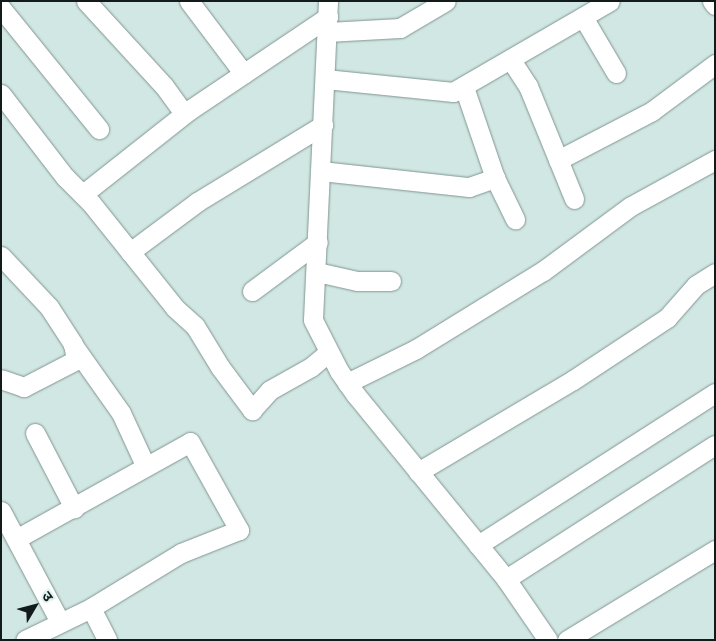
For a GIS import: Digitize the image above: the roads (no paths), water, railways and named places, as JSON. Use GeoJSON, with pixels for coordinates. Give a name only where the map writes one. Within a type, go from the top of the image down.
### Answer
{"type":"FeatureCollection","features":[{"type":"Feature","properties":{"kind":"street"},"geometry":{"type":"LineString","coordinates":[[86,1],[164,86],[184,114]]}},
{"type":"Feature","properties":{"kind":"street"},"geometry":{"type":"LineString","coordinates":[[189,1],[244,74]]}},
{"type":"Feature","properties":{"kind":"street"},"geometry":{"type":"LineString","coordinates":[[83,194],[184,114],[328,17],[400,28],[446,1]]}},
{"type":"Feature","properties":{"kind":"street"},"geometry":{"type":"LineString","coordinates":[[325,79],[453,92],[610,1]]}},
{"type":"Feature","properties":{"kind":"street"},"geometry":{"type":"LineString","coordinates":[[712,1],[715,5]]}},
{"type":"Feature","properties":{"kind":"street"},"geometry":{"type":"LineString","coordinates":[[1,8],[99,129]]}},
{"type":"Feature","properties":{"kind":"street"},"geometry":{"type":"LineString","coordinates":[[328,17],[317,272],[313,320],[347,383],[506,579],[548,640]]}},
{"type":"Feature","properties":{"kind":"street"},"geometry":{"type":"LineString","coordinates":[[583,17],[616,74]]}},
{"type":"Feature","properties":{"kind":"street"},"geometry":{"type":"LineString","coordinates":[[511,60],[528,86],[574,199]]}},
{"type":"Feature","properties":{"kind":"street"},"geometry":{"type":"LineString","coordinates":[[558,160],[652,111],[715,64]]}},
{"type":"Feature","properties":{"kind":"street"},"geometry":{"type":"LineString","coordinates":[[464,87],[495,178],[515,220]]}},
{"type":"Feature","properties":{"kind":"street"},"geometry":{"type":"LineString","coordinates":[[1,94],[175,308],[195,326],[220,367],[252,410],[270,390],[311,367],[329,352]]}},
{"type":"Feature","properties":{"kind":"street"},"geometry":{"type":"LineString","coordinates":[[130,252],[197,202],[323,125]]}},
{"type":"Feature","properties":{"kind":"street"},"geometry":{"type":"LineString","coordinates":[[347,383],[416,349],[543,271],[631,206],[715,160]]}},
{"type":"Feature","properties":{"kind":"street"},"geometry":{"type":"LineString","coordinates":[[321,171],[469,187],[495,178]]}},
{"type":"Feature","properties":{"kind":"street"},"geometry":{"type":"LineString","coordinates":[[252,291],[318,242]]}},
{"type":"Feature","properties":{"kind":"street"},"geometry":{"type":"LineString","coordinates":[[1,256],[49,307],[121,413],[144,465]]}},
{"type":"Feature","properties":{"kind":"street"},"geometry":{"type":"LineString","coordinates":[[1,271],[23,278]]}},
{"type":"Feature","properties":{"kind":"street"},"geometry":{"type":"LineString","coordinates":[[317,272],[356,281],[391,281]]}},
{"type":"Feature","properties":{"kind":"street"},"geometry":{"type":"LineString","coordinates":[[418,472],[573,380],[667,318],[696,285],[715,273]]}},
{"type":"Feature","properties":{"kind":"street"},"geometry":{"type":"LineString","coordinates":[[1,379],[24,387],[48,376],[76,360],[73,344]]}},
{"type":"Feature","properties":{"kind":"street"},"geometry":{"type":"LineString","coordinates":[[478,545],[715,393]]}},
{"type":"Feature","properties":{"kind":"street"},"geometry":{"type":"LineString","coordinates":[[35,433],[74,508]]}},
{"type":"Feature","properties":{"kind":"street"},"geometry":{"type":"LineString","coordinates":[[16,539],[74,508],[144,465],[190,442],[239,530],[181,553],[91,608],[24,640]]}},
{"type":"Feature","properties":{"kind":"street"},"geometry":{"type":"LineString","coordinates":[[506,579],[715,445]]}},
{"type":"Feature","properties":{"kind":"street"},"geometry":{"type":"LineString","coordinates":[[1,511],[60,622]]}},
{"type":"Feature","properties":{"kind":"street"},"geometry":{"type":"LineString","coordinates":[[567,640],[715,550]]}},
{"type":"Feature","properties":{"kind":"street"},"geometry":{"type":"LineString","coordinates":[[91,608],[107,640]]}}]}
